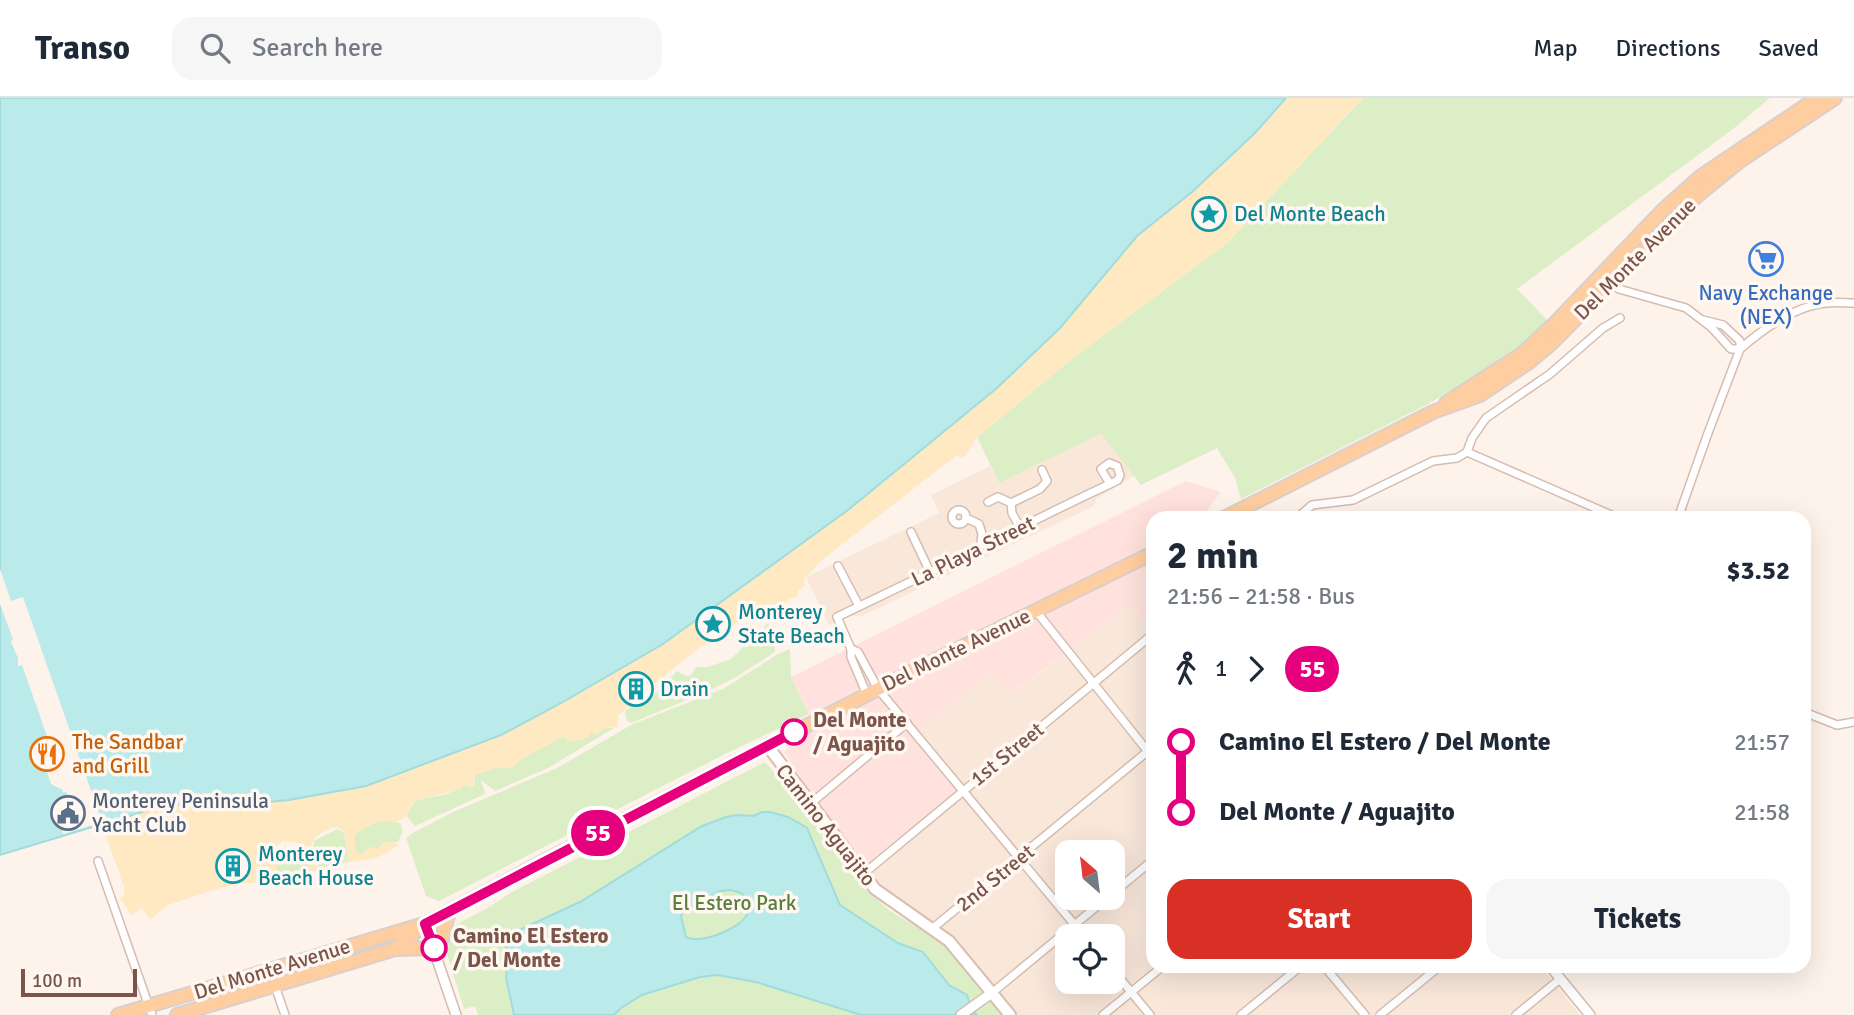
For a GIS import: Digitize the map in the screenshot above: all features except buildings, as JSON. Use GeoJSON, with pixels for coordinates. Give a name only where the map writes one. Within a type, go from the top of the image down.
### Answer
{"type":"FeatureCollection","features":[{"type":"Feature","properties":{"kind":"main road","name":"Del Monte Avenue"},"geometry":{"type":"LineString","coordinates":[[1606,277],[1663,210],[1700,177],[1817,98]]}},
{"type":"Feature","properties":{"kind":"main road","name":"Del Monte Avenue"},"geometry":{"type":"LineString","coordinates":[[1238,511],[1433,412],[1522,354],[1718,178],[1835,98]]}},
{"type":"Feature","properties":{"kind":"main road","name":"Del Monte Avenue"},"geometry":{"type":"LineString","coordinates":[[177,1015],[395,949],[425,924],[767,746],[1146,556]]}},
{"type":"Feature","properties":{"kind":"main road","name":"Camino Aguajito"},"geometry":{"type":"LineString","coordinates":[[767,746],[862,875],[890,901],[933,928],[958,950],[1010,1015]]}},
{"type":"Feature","properties":{"kind":"main road"},"geometry":{"type":"LineString","coordinates":[[395,949],[435,951],[449,912]]}},
{"type":"Feature","properties":{"kind":"main road","name":"Del Monte Avenue"},"geometry":{"type":"LineString","coordinates":[[118,1015],[151,1010],[386,936],[397,930],[425,924]]}},
{"type":"Feature","properties":{"kind":"street"},"geometry":{"type":"LineString","coordinates":[[1606,277],[1619,289],[1686,308],[1703,320],[1723,325],[1740,341],[1740,349],[1680,511]]}},
{"type":"Feature","properties":{"kind":"street"},"geometry":{"type":"LineString","coordinates":[[1740,349],[1781,320],[1802,310],[1825,303],[1854,303]]}},
{"type":"Feature","properties":{"kind":"street"},"geometry":{"type":"LineString","coordinates":[[1305,511],[1312,505],[1353,500],[1433,461],[1457,458],[1467,452],[1486,418],[1550,374],[1593,336],[1620,317]]}},
{"type":"Feature","properties":{"kind":"street"},"geometry":{"type":"LineString","coordinates":[[1467,452],[1602,511]]}},
{"type":"Feature","properties":{"kind":"street"},"geometry":{"type":"LineString","coordinates":[[1011,503],[1040,489],[1047,481],[1042,470]]}},
{"type":"Feature","properties":{"kind":"street","name":"La Playa Street"},"geometry":{"type":"LineString","coordinates":[[852,649],[836,617],[966,555],[981,543],[1020,528],[1110,484]]}},
{"type":"Feature","properties":{"kind":"street"},"geometry":{"type":"LineString","coordinates":[[988,502],[998,497],[1011,503]]}},
{"type":"Feature","properties":{"kind":"street"},"geometry":{"type":"LineString","coordinates":[[1011,503],[1012,513],[1020,528]]}},
{"type":"Feature","properties":{"kind":"street"},"geometry":{"type":"LineString","coordinates":[[967,518],[979,524],[981,543]]}},
{"type":"Feature","properties":{"kind":"street"},"geometry":{"type":"LineString","coordinates":[[911,532],[930,572]]}},
{"type":"Feature","properties":{"kind":"street"},"geometry":{"type":"LineString","coordinates":[[838,566],[859,606]]}},
{"type":"Feature","properties":{"kind":"street"},"geometry":{"type":"LineString","coordinates":[[1035,611],[1093,685],[1146,746]]}},
{"type":"Feature","properties":{"kind":"street","name":"1st Street"},"geometry":{"type":"LineString","coordinates":[[862,875],[1146,640]]}},
{"type":"Feature","properties":{"kind":"street"},"geometry":{"type":"LineString","coordinates":[[873,692],[858,652],[852,649],[851,657],[873,692],[906,723],[964,790],[1073,924]]}},
{"type":"Feature","properties":{"kind":"street"},"geometry":{"type":"LineString","coordinates":[[1811,715],[1837,724],[1854,722]]}},
{"type":"Feature","properties":{"kind":"street"},"geometry":{"type":"LineString","coordinates":[[810,804],[906,723]]}},
{"type":"Feature","properties":{"kind":"street","name":"2nd Street"},"geometry":{"type":"LineString","coordinates":[[933,928],[1146,756]]}},
{"type":"Feature","properties":{"kind":"street"},"geometry":{"type":"LineString","coordinates":[[98,860],[151,1010]]}},
{"type":"Feature","properties":{"kind":"street"},"geometry":{"type":"LineString","coordinates":[[1125,883],[1146,866]]}},
{"type":"Feature","properties":{"kind":"street"},"geometry":{"type":"LineString","coordinates":[[1075,924],[1092,910]]}},
{"type":"Feature","properties":{"kind":"street"},"geometry":{"type":"LineString","coordinates":[[425,924],[456,1015]]}},
{"type":"Feature","properties":{"kind":"street"},"geometry":{"type":"LineString","coordinates":[[961,1015],[1055,941]]}},
{"type":"Feature","properties":{"kind":"street"},"geometry":{"type":"LineString","coordinates":[[1103,1015],[1155,973]]}},
{"type":"Feature","properties":{"kind":"street"},"geometry":{"type":"LineString","coordinates":[[1241,1015],[1292,973]]}},
{"type":"Feature","properties":{"kind":"street"},"geometry":{"type":"LineString","coordinates":[[1330,973],[1365,1015]]}},
{"type":"Feature","properties":{"kind":"street"},"geometry":{"type":"LineString","coordinates":[[1380,1015],[1431,973]]}},
{"type":"Feature","properties":{"kind":"street"},"geometry":{"type":"LineString","coordinates":[[1555,973],[1590,1015]]}},
{"type":"Feature","properties":{"kind":"street"},"geometry":{"type":"LineString","coordinates":[[1516,1015],[1560,979]]}},
{"type":"Feature","properties":{"kind":"street"},"geometry":{"type":"LineString","coordinates":[[1125,984],[1150,1015]]}},
{"type":"Feature","properties":{"kind":"street"},"geometry":{"type":"LineString","coordinates":[[275,986],[285,1015]]}},
{"type":"Feature","properties":{"kind":"shaded area"},"geometry":{"type":"Polygon","coordinates":[[[1101,434],[1134,476],[1096,499],[1094,506],[862,616],[851,616],[829,625],[806,577],[939,513],[931,495],[990,466],[999,483],[1101,434]]]}},
{"type":"Feature","properties":{"kind":"shaded area"},"geometry":{"type":"Polygon","coordinates":[[[1186,481],[1221,492],[1206,511],[1146,511],[1146,625],[1130,605],[1009,695],[990,672],[916,734],[964,790],[862,875],[784,752],[815,725],[791,677],[1186,481]]]}},
{"type":"Feature","properties":{"kind":"shaded area"},"geometry":{"type":"Polygon","coordinates":[[[1130,605],[1146,625],[1146,973],[1546,973],[1580,1015],[1016,1015],[998,990],[960,950],[862,875],[916,734],[990,671],[1010,695],[1130,605]]]}},
{"type":"Feature","properties":{"kind":"green space"},"geometry":{"type":"Polygon","coordinates":[[[1363,98],[1770,98],[1733,129],[1517,289],[1548,321],[1508,358],[1426,405],[1241,499],[1235,478],[1217,448],[1141,485],[1101,434],[999,483],[977,437],[1077,355],[1227,243],[1363,98]]]}},
{"type":"Feature","properties":{"kind":"green space"},"geometry":{"type":"Polygon","coordinates":[[[768,623],[774,636],[775,652],[706,692],[631,723],[627,721],[625,712],[639,697],[653,695],[677,671],[686,676],[691,675],[696,667],[708,667],[731,659],[743,647],[749,647],[751,638],[763,645],[760,633],[768,623]]]}},
{"type":"Feature","properties":{"kind":"green space"},"geometry":{"type":"Polygon","coordinates":[[[790,649],[791,677],[809,714],[723,755],[439,901],[426,896],[406,838],[411,834],[453,812],[557,768],[633,724],[723,689],[790,649]]]}},
{"type":"Feature","properties":{"kind":"green space"},"geometry":{"type":"Polygon","coordinates":[[[614,728],[548,768],[495,791],[481,780],[485,793],[483,795],[415,826],[407,817],[416,800],[447,794],[464,785],[474,785],[475,775],[495,768],[513,767],[518,761],[563,736],[570,742],[578,739],[588,729],[593,732],[614,728]]]}},
{"type":"Feature","properties":{"kind":"green space","name":"El Estero Park"},"geometry":{"type":"Polygon","coordinates":[[[765,762],[806,808],[865,889],[890,911],[929,934],[949,950],[1003,1015],[478,1015],[475,1006],[464,1009],[447,954],[446,942],[453,926],[512,892],[765,762]]]}},
{"type":"Feature","properties":{"kind":"green space"},"geometry":{"type":"Polygon","coordinates":[[[377,821],[400,823],[403,831],[398,842],[383,843],[362,855],[355,852],[355,834],[377,821]]]}},
{"type":"Feature","properties":{"kind":"green space"},"geometry":{"type":"Polygon","coordinates":[[[337,829],[344,833],[349,859],[344,863],[320,868],[312,855],[314,841],[337,829]]]}},
{"type":"Feature","properties":{"kind":"green space"},"geometry":{"type":"Polygon","coordinates":[[[286,846],[306,852],[311,872],[291,878],[287,875],[276,877],[275,870],[280,858],[277,855],[286,846]]]}},
{"type":"Feature","properties":{"kind":"sand"},"geometry":{"type":"Polygon","coordinates":[[[1286,98],[1363,98],[1227,243],[1077,355],[977,437],[966,455],[961,458],[957,455],[822,560],[804,579],[805,585],[798,591],[798,596],[732,625],[635,699],[618,716],[617,727],[605,728],[595,735],[588,730],[591,734],[587,738],[570,742],[563,736],[518,761],[513,767],[495,768],[475,775],[472,788],[464,785],[462,789],[416,800],[407,816],[395,823],[379,822],[355,834],[355,852],[362,855],[369,847],[378,848],[386,841],[399,844],[379,856],[344,863],[349,859],[344,832],[338,827],[318,835],[312,844],[316,866],[322,869],[311,872],[306,852],[300,843],[282,841],[273,849],[280,858],[275,870],[277,877],[285,872],[288,878],[268,883],[240,883],[210,891],[168,905],[150,920],[142,908],[131,915],[120,898],[124,896],[124,887],[101,822],[1060,327],[1137,236],[1192,192],[1255,133],[1286,98]]]}},
{"type":"Feature","properties":{"kind":"water"},"geometry":{"type":"Polygon","coordinates":[[[0,98],[1286,98],[1255,133],[1192,192],[1137,236],[1060,328],[997,388],[848,510],[663,644],[501,735],[366,786],[289,800],[236,805],[195,802],[152,809],[0,855],[0,98]]]}},
{"type":"Feature","properties":{"kind":"water","name":"El Estero Park"},"geometry":{"type":"Polygon","coordinates":[[[770,812],[788,817],[807,828],[840,905],[898,943],[923,952],[949,985],[967,995],[971,1008],[977,1015],[861,1015],[756,982],[717,975],[700,977],[642,995],[614,1015],[514,1015],[506,978],[509,951],[498,937],[498,931],[505,934],[515,932],[580,902],[702,826],[736,815],[753,816],[770,812]],[[730,890],[720,891],[684,911],[681,916],[686,937],[693,939],[715,936],[745,918],[749,910],[747,898],[730,890]]]}},
{"type":"Feature","properties":{"kind":"pier"},"geometry":{"type":"Polygon","coordinates":[[[0,569],[11,601],[23,597],[102,822],[63,834],[60,824],[63,822],[56,801],[68,796],[66,791],[63,793],[63,790],[51,784],[46,769],[51,766],[46,766],[38,745],[45,742],[44,738],[47,736],[22,665],[18,666],[18,658],[11,642],[13,639],[0,604],[0,569]]]}},
{"type":"Feature","properties":{"kind":"bus line","name":"55"},"geometry":{"type":"LineString","coordinates":[[434,948],[425,924],[794,732]]}},
{"type":"Feature","properties":{"kind":"place","name":"Del Monte Beach"},"geometry":{"type":"Point","coordinates":[1209,214]}},
{"type":"Feature","properties":{"kind":"place","name":"Navy Exchange (NEX)"},"geometry":{"type":"Point","coordinates":[1766,259]}},
{"type":"Feature","properties":{"kind":"place","name":"Monterey State Beach"},"geometry":{"type":"Point","coordinates":[713,624]}},
{"type":"Feature","properties":{"kind":"place","name":"Drain"},"geometry":{"type":"Point","coordinates":[636,689]}},
{"type":"Feature","properties":{"kind":"place","name":"Del Monte / Aguajito"},"geometry":{"type":"Point","coordinates":[794,732]}},
{"type":"Feature","properties":{"kind":"place","name":"The Sandbar and Grill"},"geometry":{"type":"Point","coordinates":[47,754]}},
{"type":"Feature","properties":{"kind":"place","name":"Monterey Peninsula Yacht Club"},"geometry":{"type":"Point","coordinates":[68,813]}},
{"type":"Feature","properties":{"kind":"place","name":"Monterey Beach House"},"geometry":{"type":"Point","coordinates":[233,866]}},
{"type":"Feature","properties":{"kind":"place","name":"Camino El Estero / Del Monte"},"geometry":{"type":"Point","coordinates":[434,948]}}]}
